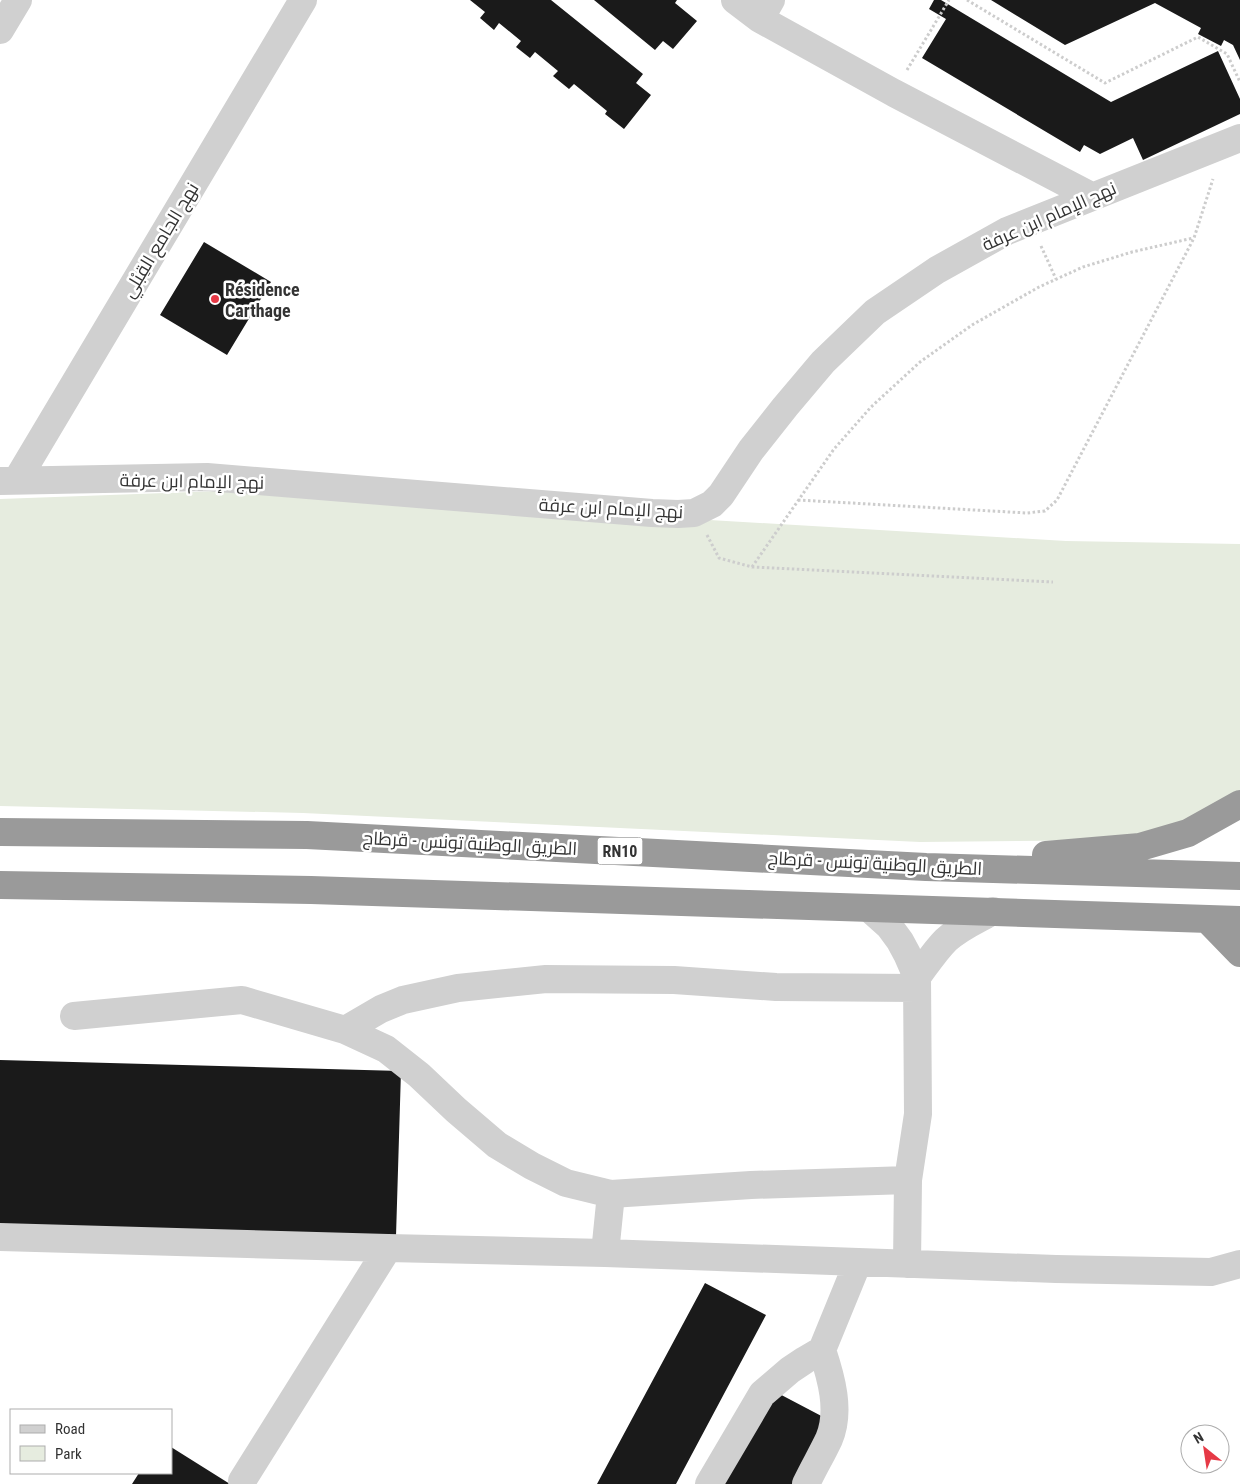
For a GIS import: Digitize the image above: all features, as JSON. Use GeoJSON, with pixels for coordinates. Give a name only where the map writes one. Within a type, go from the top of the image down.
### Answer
{"type":"FeatureCollection","features":[{"type":"Feature","properties":{"kind":"highway"},"geometry":{"type":"LineString","coordinates":[[926,867],[1140,846],[1188,833],[1240,804]]}},
{"type":"Feature","properties":{"kind":"highway","name":"الطريق الوطنية تونس - قرطاج"},"geometry":{"type":"LineString","coordinates":[[0,832],[307,835],[926,867],[1240,876]]}},
{"type":"Feature","properties":{"kind":"highway"},"geometry":{"type":"LineString","coordinates":[[0,885],[321,890],[1240,920]]}},
{"type":"Feature","properties":{"kind":"highway"},"geometry":{"type":"LineString","coordinates":[[1208,920],[1240,953]]}},
{"type":"Feature","properties":{"kind":"street"},"geometry":{"type":"LineString","coordinates":[[0,30],[18,0]]}},
{"type":"Feature","properties":{"kind":"street","name":"نهج الجامع القِبْلي"},"geometry":{"type":"LineString","coordinates":[[8,481],[303,0]]}},
{"type":"Feature","properties":{"kind":"street"},"geometry":{"type":"LineString","coordinates":[[735,0],[766,10],[894,93],[1090,196]]}},
{"type":"Feature","properties":{"kind":"street","name":"نهج الإمام ابن عرفة"},"geometry":{"type":"LineString","coordinates":[[8,481],[207,477],[652,513],[694,513],[712,504],[721,495],[751,450],[785,407],[823,362],[875,312],[937,270],[1007,231],[1090,196],[1232,141]]}},
{"type":"Feature","properties":{"kind":"street"},"geometry":{"type":"LineString","coordinates":[[870,909],[889,926],[900,941],[907,954],[917,983],[918,1114],[908,1180],[907,1264]]}},
{"type":"Feature","properties":{"kind":"street"},"geometry":{"type":"LineString","coordinates":[[917,983],[946,941],[970,923],[993,912]]}},
{"type":"Feature","properties":{"kind":"street"},"geometry":{"type":"LineString","coordinates":[[345,1030],[381,1009],[402,1000],[458,988],[546,978],[674,980],[776,987],[917,983]]}},
{"type":"Feature","properties":{"kind":"street"},"geometry":{"type":"LineString","coordinates":[[74,1016],[242,1000],[345,1030],[386,1049],[420,1075],[456,1110],[497,1145],[532,1166],[566,1183],[611,1194],[752,1185],[908,1180]]}},
{"type":"Feature","properties":{"kind":"street"},"geometry":{"type":"LineString","coordinates":[[605,1253],[611,1194]]}},
{"type":"Feature","properties":{"kind":"street"},"geometry":{"type":"LineString","coordinates":[[0,1236],[605,1253],[1056,1269],[1211,1272],[1240,1264]]}},
{"type":"Feature","properties":{"kind":"street"},"geometry":{"type":"LineString","coordinates":[[242,1481],[388,1248]]}},
{"type":"Feature","properties":{"kind":"street"},"geometry":{"type":"LineString","coordinates":[[709,1484],[762,1394],[790,1370],[822,1350],[858,1262]]}},
{"type":"Feature","properties":{"kind":"street"},"geometry":{"type":"LineString","coordinates":[[1211,1272],[1240,1283]]}},
{"type":"Feature","properties":{"kind":"street"},"geometry":{"type":"LineString","coordinates":[[806,1484],[830,1437],[835,1412],[833,1391],[822,1350]]}},
{"type":"Feature","properties":{"kind":"path"},"geometry":{"type":"LineString","coordinates":[[894,93],[949,0]]}},
{"type":"Feature","properties":{"kind":"path"},"geometry":{"type":"LineString","coordinates":[[968,0],[1105,83],[1198,37],[1227,54],[1240,82]]}},
{"type":"Feature","properties":{"kind":"path"},"geometry":{"type":"LineString","coordinates":[[798,500],[1027,513],[1045,511],[1057,500],[1194,238],[1232,141]]}},
{"type":"Feature","properties":{"kind":"path"},"geometry":{"type":"LineString","coordinates":[[1030,221],[1056,279]]}},
{"type":"Feature","properties":{"kind":"path"},"geometry":{"type":"LineString","coordinates":[[752,567],[834,449],[871,407],[920,362],[972,325],[1056,279],[1083,267],[1132,252],[1194,238]]}},
{"type":"Feature","properties":{"kind":"path"},"geometry":{"type":"LineString","coordinates":[[694,513],[719,558],[752,567],[1053,582]]}},
{"type":"Feature","properties":{"kind":"green space"},"geometry":{"type":"Polygon","coordinates":[[[220,491],[1066,541],[1240,544],[1240,802],[1135,840],[920,842],[303,813],[0,806],[0,499],[220,491]]]}},
{"type":"Feature","properties":{"kind":"building"},"geometry":{"type":"Polygon","coordinates":[[[470,0],[551,0],[643,74],[636,83],[651,95],[624,129],[605,114],[607,111],[574,84],[569,89],[553,76],[558,71],[535,52],[530,58],[516,47],[521,41],[499,23],[494,30],[480,18],[485,12],[470,0]]]}},
{"type":"Feature","properties":{"kind":"building"},"geometry":{"type":"Polygon","coordinates":[[[594,0],[677,0],[675,3],[697,21],[673,49],[663,41],[655,50],[594,0]]]}},
{"type":"Feature","properties":{"kind":"building"},"geometry":{"type":"Polygon","coordinates":[[[934,0],[941,0],[1111,102],[1218,51],[1240,99],[1240,114],[1143,160],[1133,138],[1100,154],[1084,145],[1080,152],[922,58],[946,19],[929,9],[934,0]]]}},
{"type":"Feature","properties":{"kind":"building"},"geometry":{"type":"Polygon","coordinates":[[[991,0],[1240,0],[1240,60],[1233,45],[1224,40],[1221,46],[1198,34],[1201,28],[1155,3],[1065,45],[991,0]]]}},
{"type":"Feature","properties":{"kind":"building","name":"Résidence Carthage"},"geometry":{"type":"Polygon","coordinates":[[[204,242],[271,282],[227,355],[160,315],[204,242]]]}},
{"type":"Feature","properties":{"kind":"building"},"geometry":{"type":"Polygon","coordinates":[[[0,1060],[401,1071],[396,1236],[0,1225],[0,1060]]]}},
{"type":"Feature","properties":{"kind":"building"},"geometry":{"type":"Polygon","coordinates":[[[705,1283],[766,1315],[676,1484],[597,1484],[705,1283]]]}},
{"type":"Feature","properties":{"kind":"building"},"geometry":{"type":"Polygon","coordinates":[[[770,1389],[829,1420],[795,1484],[719,1484],[770,1389]]]}},
{"type":"Feature","properties":{"kind":"building"},"geometry":{"type":"Polygon","coordinates":[[[172,1448],[230,1484],[132,1484],[138,1474],[172,1474],[172,1448]]]}},
{"type":"Feature","properties":{"kind":"place","name":"Résidence Carthage"},"geometry":{"type":"Point","coordinates":[215,299]}}]}
